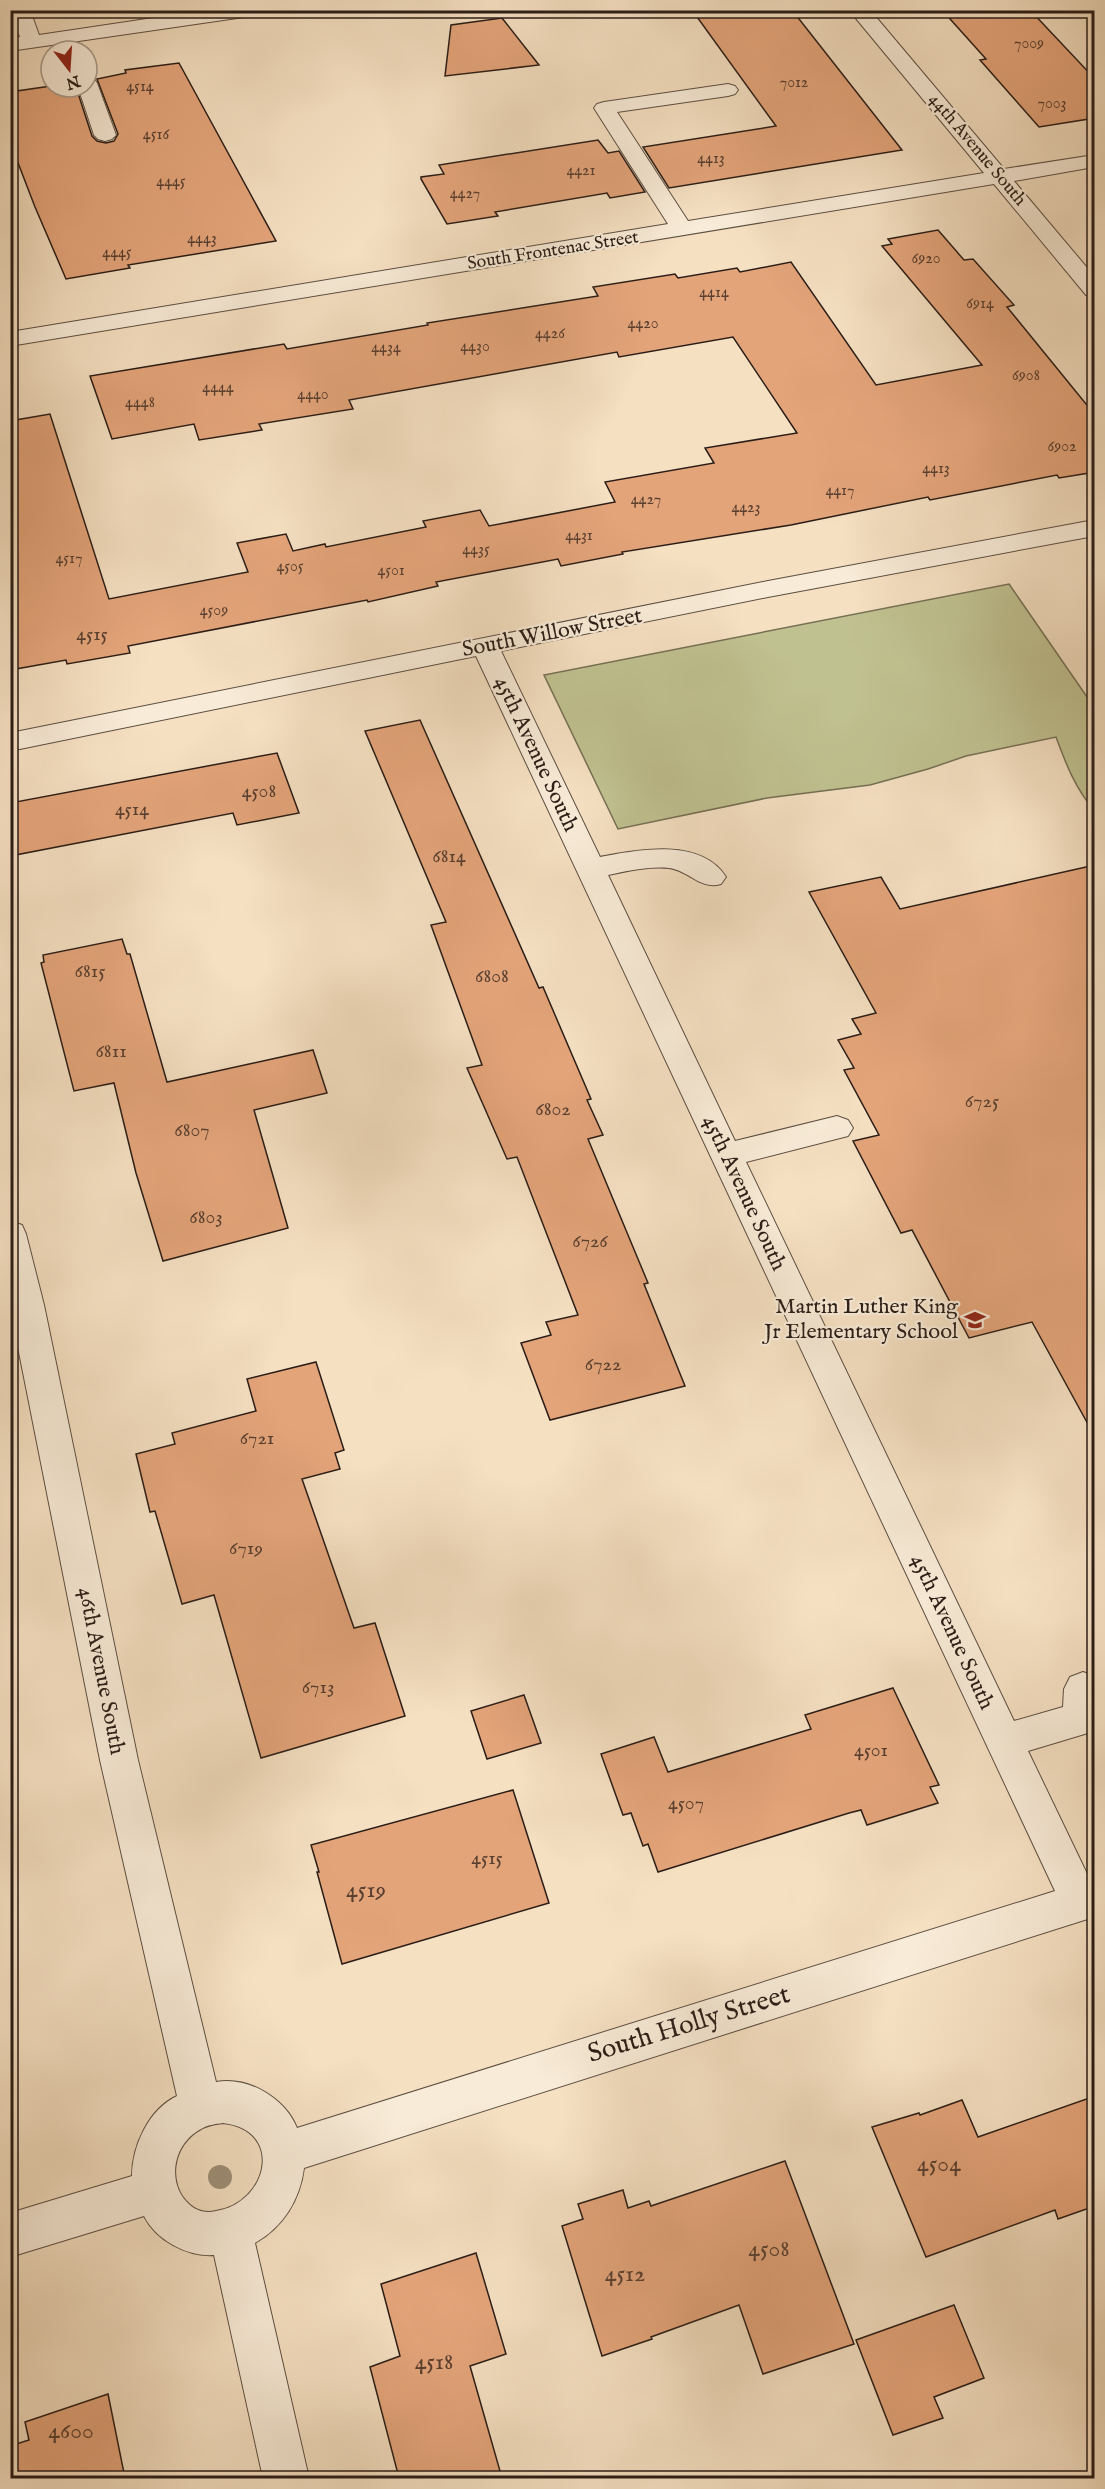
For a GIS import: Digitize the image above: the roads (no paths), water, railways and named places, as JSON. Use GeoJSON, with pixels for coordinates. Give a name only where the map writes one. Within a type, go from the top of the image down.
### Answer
{"type":"FeatureCollection","features":[{"type":"Feature","properties":{"kind":"street"},"geometry":{"type":"LineString","coordinates":[[20,10],[32,42]]}},
{"type":"Feature","properties":{"kind":"street"},"geometry":{"type":"LineString","coordinates":[[99,39],[251,10]]}},
{"type":"Feature","properties":{"kind":"street","name":"44th Avenue South"},"geometry":{"type":"LineString","coordinates":[[858,10],[1095,290]]}},
{"type":"Feature","properties":{"kind":"street"},"geometry":{"type":"LineString","coordinates":[[10,45],[39,42]]}},
{"type":"Feature","properties":{"kind":"street"},"geometry":{"type":"LineString","coordinates":[[683,230],[604,108],[728,90]]}},
{"type":"Feature","properties":{"kind":"street"},"geometry":{"type":"LineString","coordinates":[[93,99],[105,135]]}},
{"type":"Feature","properties":{"kind":"street","name":"South Frontenac Street"},"geometry":{"type":"LineString","coordinates":[[10,339],[1095,161]]}},
{"type":"Feature","properties":{"kind":"street","name":"South Willow Street"},"geometry":{"type":"LineString","coordinates":[[10,742],[780,587],[1095,528]]}},
{"type":"Feature","properties":{"kind":"street","name":"45th Avenue South"},"geometry":{"type":"LineString","coordinates":[[485,646],[1004,1741],[1087,1900]]}},
{"type":"Feature","properties":{"kind":"street"},"geometry":{"type":"LineString","coordinates":[[591,868],[656,857],[676,857],[700,867],[711,877]]}},
{"type":"Feature","properties":{"kind":"street"},"geometry":{"type":"LineString","coordinates":[[726,1155],[837,1128]]}},
{"type":"Feature","properties":{"kind":"street","name":"46th Avenue South"},"geometry":{"type":"LineString","coordinates":[[10,1234],[19,1308],[119,1760],[201,2106]]}},
{"type":"Feature","properties":{"kind":"street"},"geometry":{"type":"LineString","coordinates":[[1004,1741],[1075,1721],[1082,1710],[1083,1689]]}},
{"type":"Feature","properties":{"kind":"street","name":"South Holly Street"},"geometry":{"type":"LineString","coordinates":[[284,2153],[1087,1900]]}},
{"type":"Feature","properties":{"kind":"street"},"geometry":{"type":"LineString","coordinates":[[223,2102],[245,2105],[263,2116],[277,2132],[284,2153],[284,2176],[275,2198],[261,2216],[243,2228],[231,2232],[202,2234],[182,2226],[166,2214],[155,2191],[152,2175],[155,2154],[165,2135],[180,2117],[201,2106],[223,2102]]}},
{"type":"Feature","properties":{"kind":"street"},"geometry":{"type":"LineString","coordinates":[[10,2235],[155,2191]]}},
{"type":"Feature","properties":{"kind":"street"},"geometry":{"type":"LineString","coordinates":[[231,2232],[286,2478]]}},
{"type":"Feature","properties":{"kind":"place","name":"Martin Luther King Jr Elementary School"},"geometry":{"type":"Point","coordinates":[975,1320]}}]}
